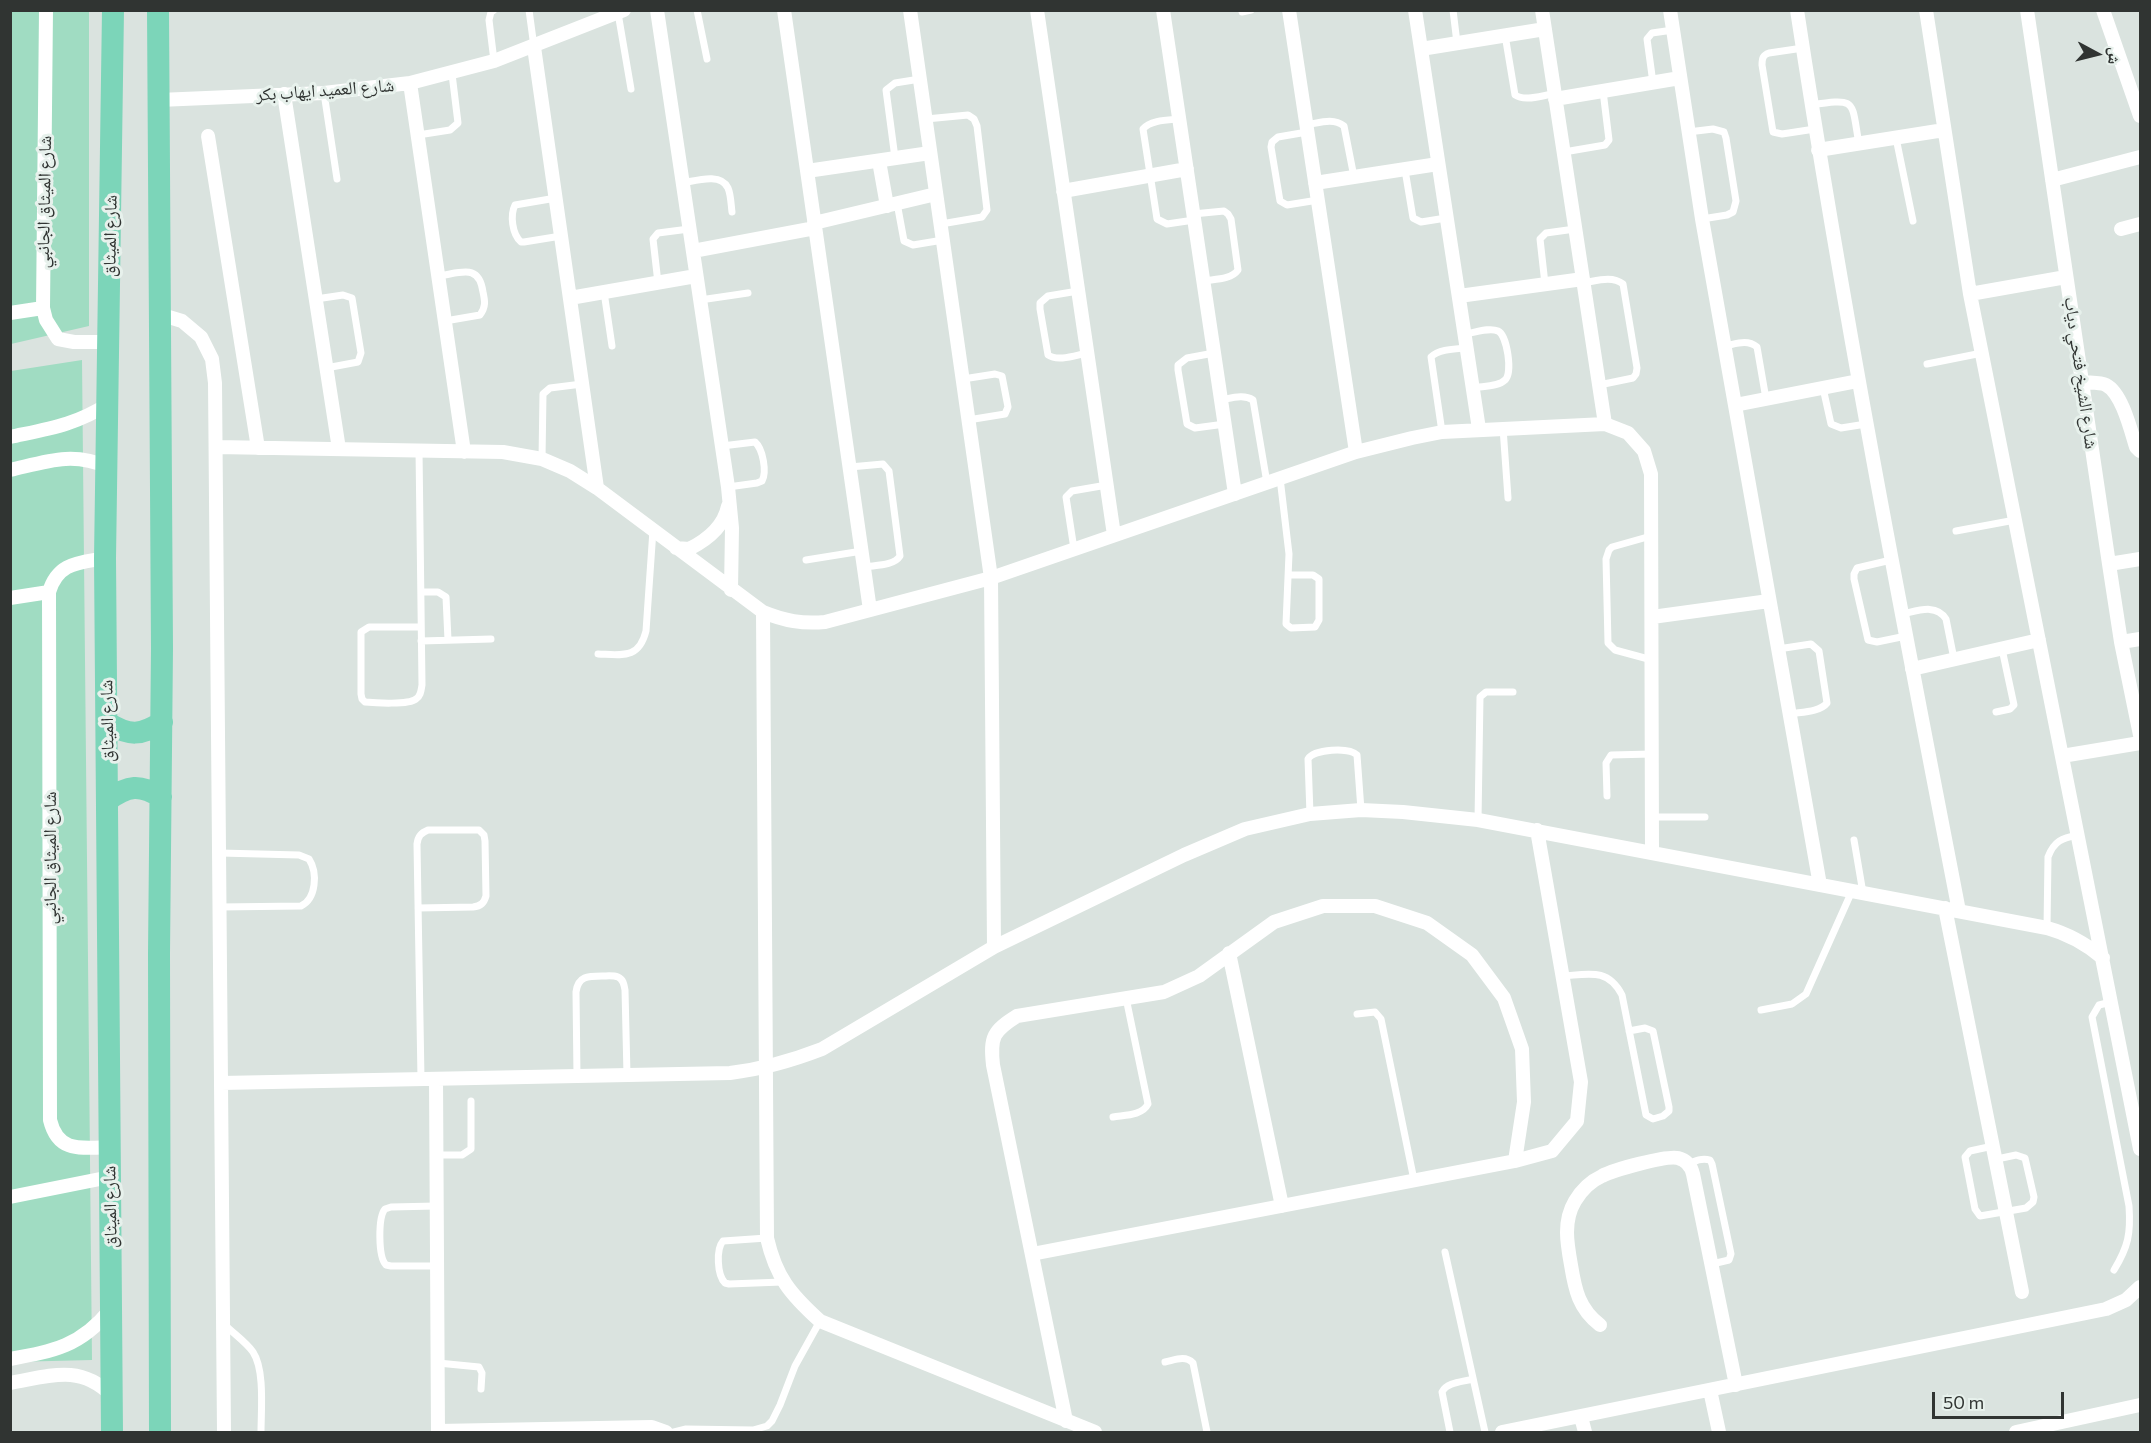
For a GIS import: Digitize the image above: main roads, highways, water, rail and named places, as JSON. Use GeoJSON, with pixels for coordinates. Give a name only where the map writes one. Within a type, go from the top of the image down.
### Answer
{"type":"FeatureCollection","features":[{"type":"Feature","properties":{"kind":"main road","name":"شارع الميثاق"},"geometry":{"type":"LineString","coordinates":[[112,1432],[105,558],[113,10]]}},
{"type":"Feature","properties":{"kind":"main road"},"geometry":{"type":"LineString","coordinates":[[158,10],[162,722],[159,953],[160,1432]]}},
{"type":"Feature","properties":{"kind":"main road"},"geometry":{"type":"LineString","coordinates":[[108,723],[120,731],[135,733],[150,730],[162,722]]}},
{"type":"Feature","properties":{"kind":"main road"},"geometry":{"type":"LineString","coordinates":[[108,800],[120,791],[134,787],[148,789],[161,797]]}}]}
